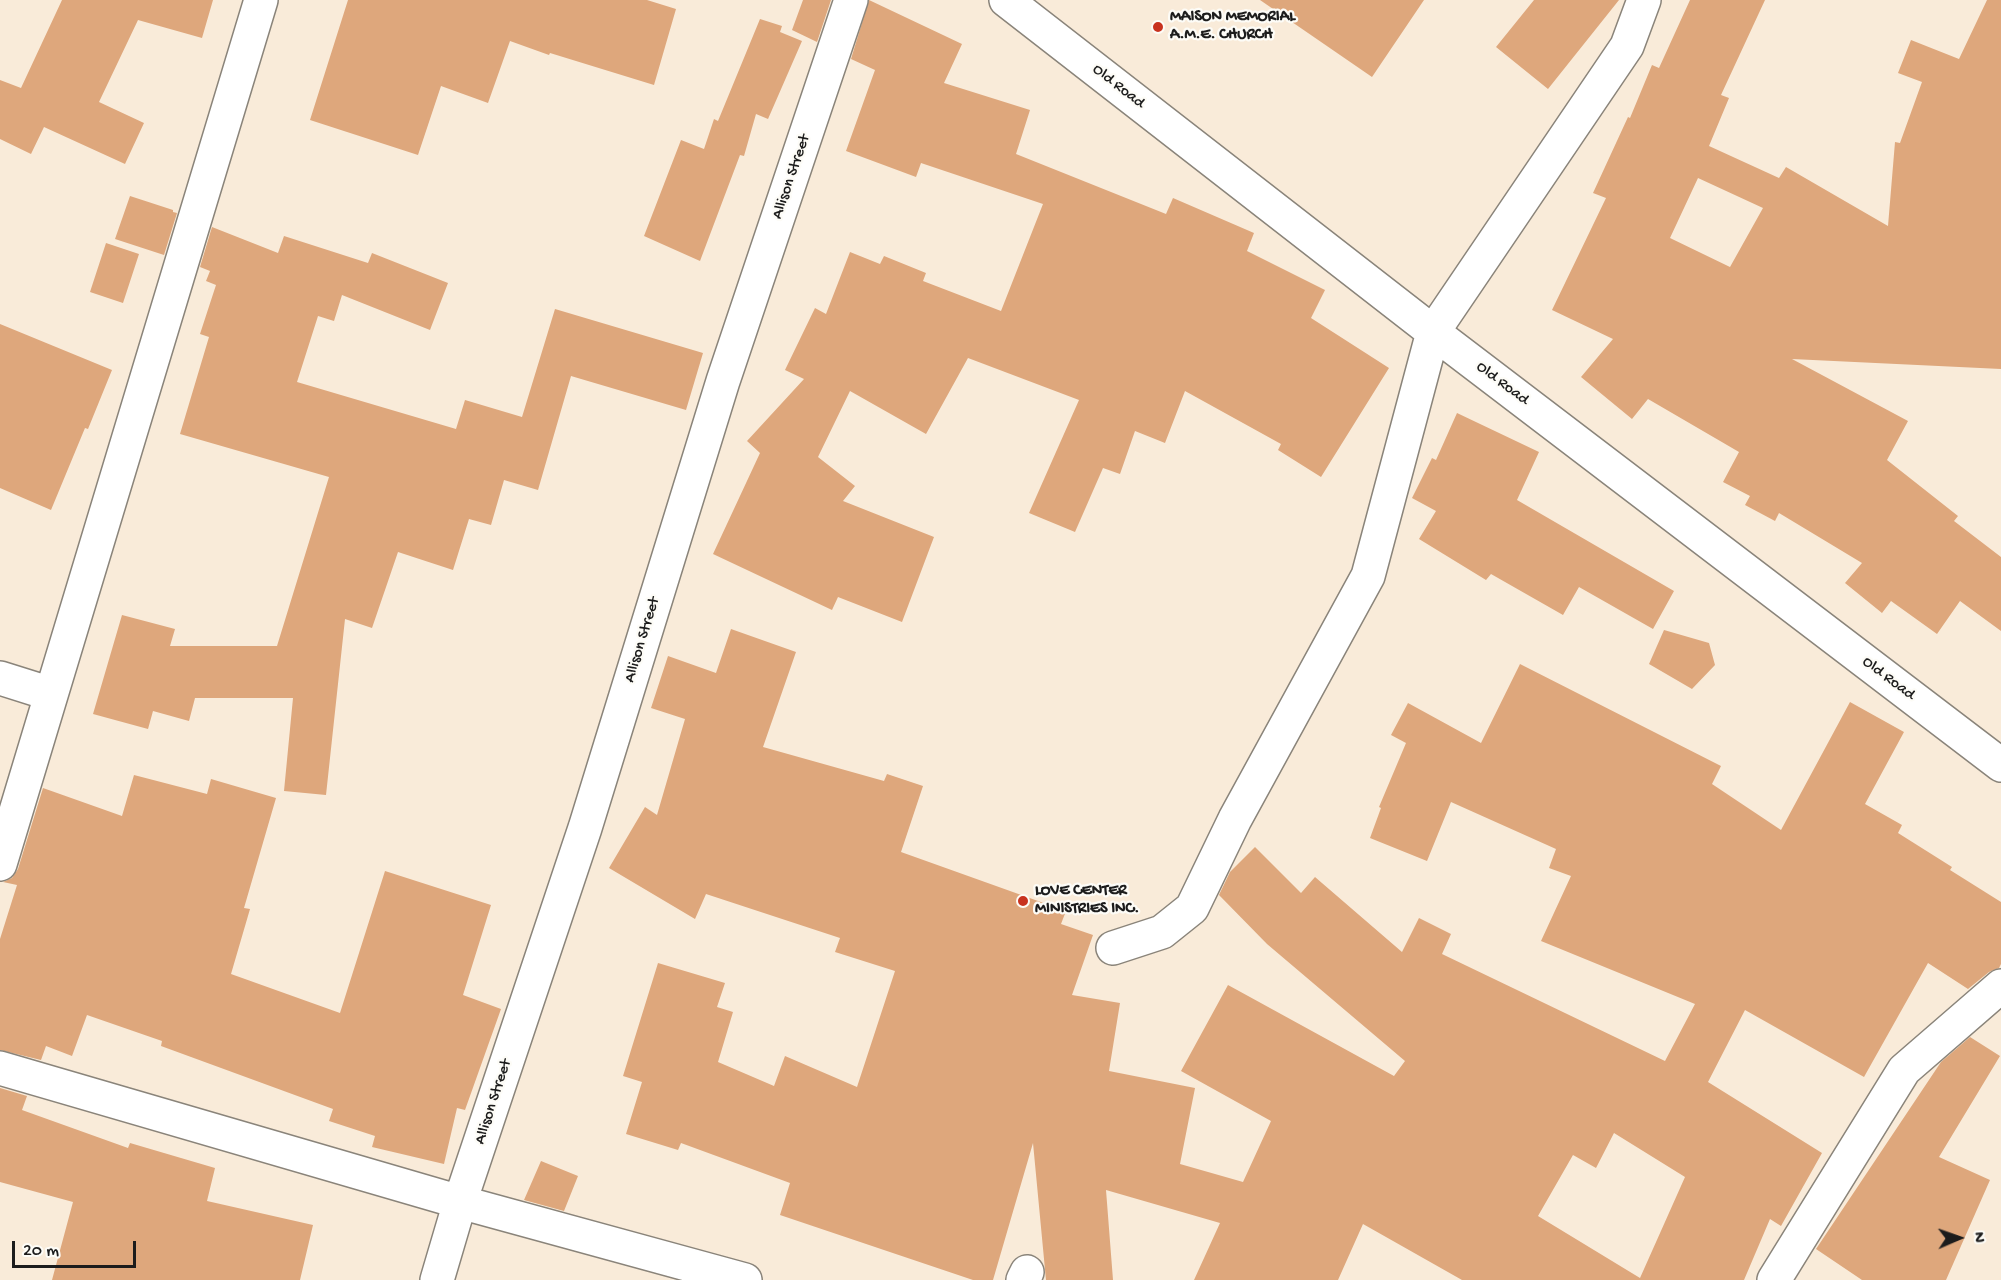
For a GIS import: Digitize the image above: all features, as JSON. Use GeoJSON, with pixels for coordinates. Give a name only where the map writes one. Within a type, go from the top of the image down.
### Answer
{"type":"FeatureCollection","features":[{"type":"Feature","properties":{"kind":"street"},"geometry":{"type":"LineString","coordinates":[[0,864],[261,0]]}},
{"type":"Feature","properties":{"kind":"street","name":"Allison Street"},"geometry":{"type":"LineString","coordinates":[[437,1280],[460,1203],[585,828],[723,381],[851,0]]}},
{"type":"Feature","properties":{"kind":"street","name":"Old Road"},"geometry":{"type":"LineString","coordinates":[[1006,0],[1433,332],[2001,765]]}},
{"type":"Feature","properties":{"kind":"street"},"geometry":{"type":"LineString","coordinates":[[1113,948],[1162,932],[1192,908],[1235,819],[1368,576],[1433,332],[1627,45],[1644,0]]}},
{"type":"Feature","properties":{"kind":"street"},"geometry":{"type":"LineString","coordinates":[[0,678],[51,694]]}},
{"type":"Feature","properties":{"kind":"street"},"geometry":{"type":"LineString","coordinates":[[1774,1280],[1904,1070],[2001,986]]}},
{"type":"Feature","properties":{"kind":"street"},"geometry":{"type":"LineString","coordinates":[[0,1068],[460,1203],[745,1280]]}},
{"type":"Feature","properties":{"kind":"building"},"geometry":{"type":"Polygon","coordinates":[[[62,0],[213,0],[202,38],[138,20],[99,102],[144,123],[125,164],[44,127],[31,154],[0,139],[0,80],[21,88],[62,0]]]}},
{"type":"Feature","properties":{"kind":"building"},"geometry":{"type":"Polygon","coordinates":[[[348,0],[647,0],[676,9],[654,85],[550,53],[549,55],[510,41],[488,103],[441,86],[418,155],[310,120],[348,0]]]}},
{"type":"Feature","properties":{"kind":"building"},"geometry":{"type":"Polygon","coordinates":[[[803,0],[831,0],[817,42],[792,30],[803,0]]]}},
{"type":"Feature","properties":{"kind":"building"},"geometry":{"type":"Polygon","coordinates":[[[869,0],[962,44],[944,83],[1030,110],[1016,154],[1166,214],[1173,198],[1254,233],[1247,251],[1325,290],[1311,318],[1389,368],[1321,477],[1278,450],[1281,444],[1185,391],[1165,443],[1135,431],[1120,474],[1103,468],[1075,532],[1029,513],[1079,400],[968,358],[926,434],[850,391],[818,457],[855,486],[843,501],[934,537],[902,622],[838,597],[832,610],[713,554],[760,453],[747,441],[804,379],[785,370],[815,308],[826,314],[850,252],[880,264],[884,256],[926,273],[923,281],[1001,311],[1043,204],[921,163],[916,177],[846,151],[875,70],[851,59],[869,0]]]}},
{"type":"Feature","properties":{"kind":"building"},"geometry":{"type":"Polygon","coordinates":[[[1260,0],[1424,0],[1372,77],[1260,0]]]}},
{"type":"Feature","properties":{"kind":"building"},"geometry":{"type":"Polygon","coordinates":[[[1534,0],[1619,0],[1548,89],[1496,47],[1534,0]]]}},
{"type":"Feature","properties":{"kind":"building"},"geometry":{"type":"Polygon","coordinates":[[[1690,0],[1765,0],[1721,95],[1729,98],[1709,146],[1779,178],[1786,167],[1888,226],[1895,142],[1900,143],[1922,82],[1898,73],[1911,40],[1959,59],[1987,0],[2001,0],[2001,369],[1792,359],[1908,421],[1887,460],[1958,516],[1954,521],[2001,557],[2001,631],[1960,601],[1937,634],[1891,601],[1882,613],[1845,583],[1862,563],[1779,513],[1775,521],[1745,505],[1750,496],[1723,482],[1739,452],[1648,399],[1632,419],[1581,377],[1613,339],[1552,310],[1606,198],[1593,193],[1628,117],[1630,118],[1652,65],[1659,68],[1690,0]],[[1698,178],[1670,238],[1730,267],[1763,208],[1698,178]]]}},
{"type":"Feature","properties":{"kind":"building"},"geometry":{"type":"Polygon","coordinates":[[[760,19],[782,26],[780,32],[802,41],[768,119],[756,114],[744,156],[740,155],[700,261],[644,236],[681,140],[704,149],[714,119],[718,121],[760,19]]]}},
{"type":"Feature","properties":{"kind":"building"},"geometry":{"type":"Polygon","coordinates":[[[130,196],[177,213],[164,255],[115,239],[130,196]]]}},
{"type":"Feature","properties":{"kind":"building"},"geometry":{"type":"Polygon","coordinates":[[[212,227],[278,253],[284,236],[368,263],[372,253],[448,283],[430,330],[342,295],[334,321],[318,316],[297,382],[456,429],[465,400],[522,417],[555,309],[703,353],[686,410],[571,376],[538,490],[504,480],[491,525],[469,519],[453,570],[398,552],[372,628],[345,619],[326,795],[284,791],[293,698],[195,698],[189,721],[153,711],[148,729],[93,714],[122,615],[175,629],[170,646],[277,646],[329,477],[180,434],[209,337],[200,334],[216,285],[206,281],[210,271],[200,267],[212,227]]]}},
{"type":"Feature","properties":{"kind":"building"},"geometry":{"type":"Polygon","coordinates":[[[106,243],[139,254],[123,303],[90,292],[106,243]]]}},
{"type":"Feature","properties":{"kind":"building"},"geometry":{"type":"Polygon","coordinates":[[[0,324],[112,370],[51,510],[0,488],[0,324]]]}},
{"type":"Feature","properties":{"kind":"building"},"geometry":{"type":"Polygon","coordinates":[[[1457,413],[1539,452],[1517,500],[1674,591],[1653,629],[1579,587],[1563,615],[1491,574],[1486,580],[1419,539],[1436,511],[1412,498],[1432,458],[1436,460],[1457,413]]]}},
{"type":"Feature","properties":{"kind":"building"},"geometry":{"type":"Polygon","coordinates":[[[731,629],[796,652],[763,747],[884,781],[887,774],[923,786],[901,852],[1066,911],[1061,924],[1093,935],[1072,995],[1120,1003],[1109,1071],[1195,1088],[1180,1164],[1243,1182],[1271,1121],[1181,1071],[1228,985],[1394,1076],[1405,1061],[1267,944],[1219,895],[1230,872],[1255,847],[1301,893],[1315,877],[1402,952],[1419,918],[1451,934],[1442,954],[1665,1061],[1695,1004],[1541,941],[1571,876],[1549,868],[1556,849],[1451,802],[1427,861],[1370,838],[1381,808],[1379,807],[1406,743],[1391,735],[1408,703],[1481,743],[1520,664],[1721,766],[1712,784],[1781,830],[1850,702],[1904,732],[1865,804],[1902,825],[1898,833],[1952,867],[1950,870],[2001,902],[2001,964],[1999,968],[1989,972],[1968,989],[1928,963],[1864,1077],[1745,1010],[1708,1082],[1822,1153],[1781,1226],[1770,1219],[1744,1280],[1462,1280],[1363,1224],[1338,1280],[1194,1280],[1220,1223],[1106,1190],[1113,1280],[1046,1280],[1033,1143],[993,1280],[973,1280],[780,1215],[790,1183],[681,1143],[678,1150],[626,1134],[642,1082],[623,1076],[658,963],[725,983],[717,1007],[733,1012],[718,1062],[774,1086],[785,1056],[857,1087],[895,971],[835,952],[840,938],[706,894],[695,919],[609,868],[645,807],[657,815],[685,719],[651,708],[668,656],[716,673],[731,629]],[[1614,1133],[1596,1168],[1573,1155],[1538,1216],[1640,1278],[1685,1177],[1614,1133]]]}},
{"type":"Feature","properties":{"kind":"building"},"geometry":{"type":"Polygon","coordinates":[[[1664,630],[1709,643],[1715,665],[1692,689],[1649,664],[1664,630]]]}},
{"type":"Feature","properties":{"kind":"building"},"geometry":{"type":"Polygon","coordinates":[[[134,775],[207,794],[211,779],[276,798],[244,908],[250,909],[231,974],[340,1013],[385,871],[491,905],[463,995],[501,1009],[465,1110],[457,1108],[444,1164],[372,1147],[375,1136],[329,1121],[333,1109],[161,1046],[162,1041],[87,1015],[72,1056],[46,1046],[41,1060],[0,1050],[0,939],[17,885],[3,882],[12,878],[18,869],[43,788],[122,816],[134,775]]]}},
{"type":"Feature","properties":{"kind":"building"},"geometry":{"type":"Polygon","coordinates":[[[1970,1037],[2000,1056],[1939,1157],[1990,1180],[1946,1280],[1862,1280],[1816,1249],[1941,1062],[1970,1037]]]}},
{"type":"Feature","properties":{"kind":"building"},"geometry":{"type":"Polygon","coordinates":[[[0,1088],[27,1096],[22,1110],[128,1148],[130,1143],[215,1168],[207,1201],[313,1225],[300,1280],[52,1280],[73,1202],[0,1182],[0,1088]]]}},
{"type":"Feature","properties":{"kind":"building"},"geometry":{"type":"Polygon","coordinates":[[[541,1161],[578,1176],[564,1211],[524,1200],[541,1161]]]}},
{"type":"Feature","properties":{"kind":"place","name":"MAISON MEMORIAL A.M.E. CHURCH"},"geometry":{"type":"Point","coordinates":[1158,27]}},
{"type":"Feature","properties":{"kind":"place","name":"LOVE CENTER MINISTRIES INC."},"geometry":{"type":"Point","coordinates":[1023,901]}}]}
